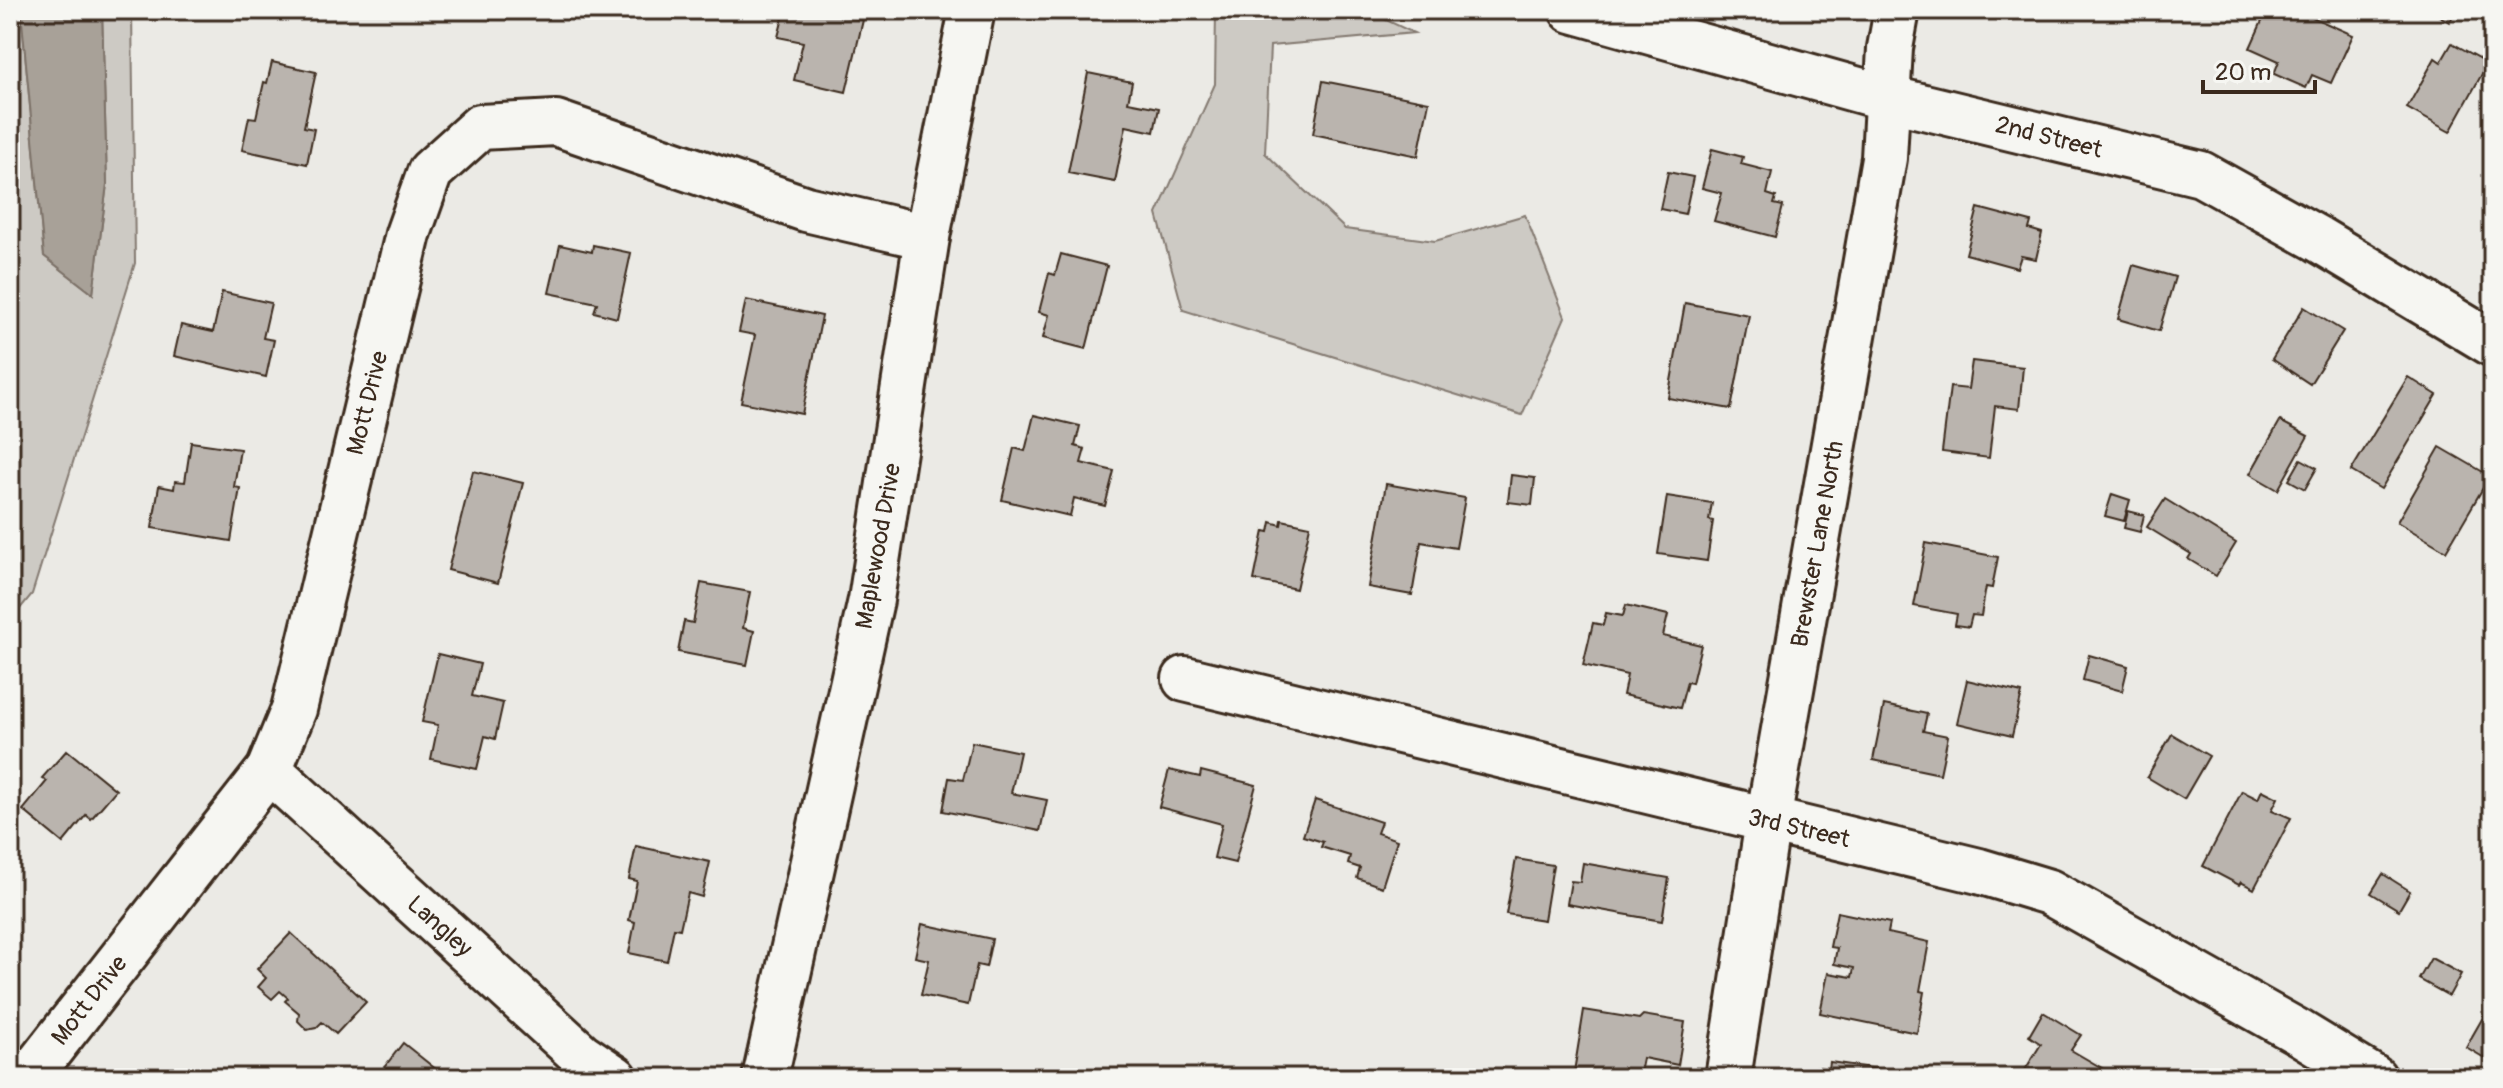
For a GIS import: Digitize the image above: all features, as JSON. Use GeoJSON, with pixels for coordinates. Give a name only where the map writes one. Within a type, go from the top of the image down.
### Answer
{"type":"FeatureCollection","features":[{"type":"Feature","properties":{"kind":"street","name":"Maplewood Drive"},"geometry":{"type":"LineString","coordinates":[[765,1078],[871,600],[927,237],[972,10]]}},
{"type":"Feature","properties":{"kind":"street","name":"2nd Street"},"geometry":{"type":"LineString","coordinates":[[1572,10],[1887,98],[2201,174],[2318,239],[2493,344]]}},
{"type":"Feature","properties":{"kind":"street","name":"Brewster Lane North"},"geometry":{"type":"LineString","coordinates":[[1728,1078],[1768,821],[1884,158],[1890,48],[1897,10]]}},
{"type":"Feature","properties":{"kind":"street","name":"Mott Drive"},"geometry":{"type":"LineString","coordinates":[[28,1078],[269,770],[294,709],[408,234],[430,172],[480,127],[556,123],[806,209],[927,237]]}},
{"type":"Feature","properties":{"kind":"street","name":"3rd Street"},"geometry":{"type":"LineString","coordinates":[[1185,679],[1979,871],[2049,892],[2374,1078]]}},
{"type":"Feature","properties":{"kind":"street","name":"Langley"},"geometry":{"type":"LineString","coordinates":[[269,770],[581,1055],[615,1078]]}},
{"type":"Feature","properties":{"kind":"shaded area"},"geometry":{"type":"Polygon","coordinates":[[[10,10],[21,10],[44,256],[93,294],[107,184],[102,10],[132,10],[135,263],[32,594],[10,621],[10,10]]]}},
{"type":"Feature","properties":{"kind":"shaded area"},"geometry":{"type":"Polygon","coordinates":[[[21,10],[102,10],[107,184],[93,294],[44,256],[21,10]]]}},
{"type":"Feature","properties":{"kind":"shaded area"},"geometry":{"type":"Polygon","coordinates":[[[1216,10],[1365,10],[1414,33],[1270,46],[1265,153],[1345,229],[1435,241],[1525,215],[1565,317],[1522,415],[1183,310],[1157,214],[1215,84],[1216,10]]]}},
{"type":"Feature","properties":{"kind":"building"},"geometry":{"type":"Polygon","coordinates":[[[785,10],[836,10],[836,14],[863,20],[846,92],[794,80],[803,42],[778,37],[785,10]]]}},
{"type":"Feature","properties":{"kind":"building"},"geometry":{"type":"Polygon","coordinates":[[[1147,10],[1176,10],[1175,16],[1147,10]]]}},
{"type":"Feature","properties":{"kind":"building"},"geometry":{"type":"Polygon","coordinates":[[[2267,10],[2296,10],[2353,35],[2331,83],[2312,75],[2306,88],[2274,74],[2279,61],[2250,48],[2267,10]]]}},
{"type":"Feature","properties":{"kind":"building"},"geometry":{"type":"Polygon","coordinates":[[[2430,10],[2457,10],[2449,22],[2430,10]]]}},
{"type":"Feature","properties":{"kind":"building"},"geometry":{"type":"Polygon","coordinates":[[[2452,43],[2488,63],[2450,132],[2407,108],[2435,58],[2441,62],[2452,43]]]}},
{"type":"Feature","properties":{"kind":"building"},"geometry":{"type":"Polygon","coordinates":[[[272,62],[316,72],[304,127],[314,129],[307,164],[242,150],[249,117],[256,118],[272,62]]]}},
{"type":"Feature","properties":{"kind":"building"},"geometry":{"type":"Polygon","coordinates":[[[1088,73],[1132,82],[1128,102],[1159,108],[1154,132],[1126,126],[1115,182],[1068,173],[1088,73]]]}},
{"type":"Feature","properties":{"kind":"building"},"geometry":{"type":"Polygon","coordinates":[[[1323,81],[1429,102],[1418,156],[1313,134],[1323,81]]]}},
{"type":"Feature","properties":{"kind":"building"},"geometry":{"type":"Polygon","coordinates":[[[1712,149],[1743,157],[1741,164],[1772,172],[1767,194],[1776,197],[1774,204],[1783,206],[1775,237],[1714,221],[1722,193],[1702,188],[1712,149]]]}},
{"type":"Feature","properties":{"kind":"building"},"geometry":{"type":"Polygon","coordinates":[[[1668,172],[1693,177],[1685,214],[1660,209],[1668,172]]]}},
{"type":"Feature","properties":{"kind":"building"},"geometry":{"type":"Polygon","coordinates":[[[1978,208],[2031,222],[2029,229],[2042,233],[2036,259],[2021,256],[2017,268],[1966,254],[1978,208]]]}},
{"type":"Feature","properties":{"kind":"building"},"geometry":{"type":"Polygon","coordinates":[[[560,245],[592,252],[593,245],[631,253],[617,318],[594,312],[597,303],[549,293],[560,245]]]}},
{"type":"Feature","properties":{"kind":"building"},"geometry":{"type":"Polygon","coordinates":[[[1061,254],[1107,266],[1086,349],[1043,338],[1049,315],[1039,312],[1049,273],[1055,275],[1061,254]]]}},
{"type":"Feature","properties":{"kind":"building"},"geometry":{"type":"Polygon","coordinates":[[[2133,265],[2175,277],[2159,331],[2118,319],[2133,265]]]}},
{"type":"Feature","properties":{"kind":"building"},"geometry":{"type":"Polygon","coordinates":[[[222,292],[271,303],[263,338],[274,340],[266,377],[174,356],[181,325],[213,332],[222,292]]]}},
{"type":"Feature","properties":{"kind":"building"},"geometry":{"type":"Polygon","coordinates":[[[746,300],[822,316],[802,414],[741,402],[755,335],[739,332],[746,300]]]}},
{"type":"Feature","properties":{"kind":"building"},"geometry":{"type":"Polygon","coordinates":[[[1685,303],[1749,315],[1731,409],[1668,398],[1685,303]]]}},
{"type":"Feature","properties":{"kind":"building"},"geometry":{"type":"Polygon","coordinates":[[[2304,307],[2343,331],[2310,384],[2272,359],[2304,307]]]}},
{"type":"Feature","properties":{"kind":"building"},"geometry":{"type":"Polygon","coordinates":[[[1972,361],[2023,367],[2019,409],[1995,406],[1989,458],[1942,452],[1950,387],[1968,389],[1972,361]]]}},
{"type":"Feature","properties":{"kind":"building"},"geometry":{"type":"Polygon","coordinates":[[[2408,377],[2437,395],[2381,489],[2351,471],[2408,377]]]}},
{"type":"Feature","properties":{"kind":"building"},"geometry":{"type":"Polygon","coordinates":[[[1034,415],[1080,426],[1075,446],[1085,449],[1081,463],[1114,471],[1105,506],[1074,498],[1070,516],[1002,500],[1014,448],[1025,451],[1034,415]]]}},
{"type":"Feature","properties":{"kind":"building"},"geometry":{"type":"Polygon","coordinates":[[[2280,421],[2308,436],[2278,490],[2250,474],[2280,421]]]}},
{"type":"Feature","properties":{"kind":"building"},"geometry":{"type":"Polygon","coordinates":[[[191,442],[240,449],[234,487],[240,488],[231,541],[152,528],[159,486],[174,489],[175,481],[185,482],[191,442]]]}},
{"type":"Feature","properties":{"kind":"building"},"geometry":{"type":"Polygon","coordinates":[[[2440,447],[2490,476],[2446,551],[2397,522],[2440,447]]]}},
{"type":"Feature","properties":{"kind":"building"},"geometry":{"type":"Polygon","coordinates":[[[2301,459],[2317,468],[2305,489],[2289,480],[2301,459]]]}},
{"type":"Feature","properties":{"kind":"building"},"geometry":{"type":"Polygon","coordinates":[[[473,471],[523,483],[498,583],[448,570],[473,471]]]}},
{"type":"Feature","properties":{"kind":"building"},"geometry":{"type":"Polygon","coordinates":[[[1511,475],[1535,478],[1532,505],[1508,502],[1511,475]]]}},
{"type":"Feature","properties":{"kind":"building"},"geometry":{"type":"Polygon","coordinates":[[[1386,484],[1465,498],[1456,548],[1421,542],[1412,595],[1368,587],[1386,484]]]}},
{"type":"Feature","properties":{"kind":"building"},"geometry":{"type":"Polygon","coordinates":[[[2112,494],[2130,500],[2124,521],[2105,516],[2112,494]]]}},
{"type":"Feature","properties":{"kind":"building"},"geometry":{"type":"Polygon","coordinates":[[[1667,496],[1712,503],[1709,520],[1713,521],[1707,561],[1658,554],[1667,496]]]}},
{"type":"Feature","properties":{"kind":"building"},"geometry":{"type":"Polygon","coordinates":[[[2165,499],[2236,543],[2216,576],[2188,559],[2191,554],[2147,527],[2165,499]]]}},
{"type":"Feature","properties":{"kind":"building"},"geometry":{"type":"Polygon","coordinates":[[[2128,511],[2144,515],[2140,532],[2124,528],[2128,511]]]}},
{"type":"Feature","properties":{"kind":"building"},"geometry":{"type":"Polygon","coordinates":[[[1282,520],[1310,526],[1296,589],[1254,580],[1264,531],[1269,532],[1271,522],[1281,525],[1282,520]]]}},
{"type":"Feature","properties":{"kind":"building"},"geometry":{"type":"Polygon","coordinates":[[[1926,543],[1998,557],[1992,588],[1986,587],[1981,616],[1972,615],[1969,627],[1955,625],[1957,614],[1914,606],[1926,543]]]}},
{"type":"Feature","properties":{"kind":"building"},"geometry":{"type":"Polygon","coordinates":[[[701,583],[750,592],[743,628],[754,631],[747,665],[678,652],[684,621],[693,623],[701,583]]]}},
{"type":"Feature","properties":{"kind":"building"},"geometry":{"type":"Polygon","coordinates":[[[1626,605],[1668,615],[1663,636],[1701,645],[1692,683],[1687,682],[1680,708],[1623,695],[1627,675],[1583,665],[1593,623],[1603,625],[1606,613],[1623,616],[1626,605]]]}},
{"type":"Feature","properties":{"kind":"building"},"geometry":{"type":"Polygon","coordinates":[[[438,654],[480,664],[472,696],[503,703],[495,739],[485,736],[477,769],[431,759],[438,725],[422,722],[438,654]]]}},
{"type":"Feature","properties":{"kind":"building"},"geometry":{"type":"Polygon","coordinates":[[[2089,655],[2128,666],[2122,691],[2083,680],[2089,655]]]}},
{"type":"Feature","properties":{"kind":"building"},"geometry":{"type":"Polygon","coordinates":[[[1967,680],[2022,693],[2012,736],[1957,723],[1967,680]]]}},
{"type":"Feature","properties":{"kind":"building"},"geometry":{"type":"Polygon","coordinates":[[[1884,705],[1927,714],[1923,731],[1948,736],[1940,774],[1873,760],[1884,705]]]}},
{"type":"Feature","properties":{"kind":"building"},"geometry":{"type":"Polygon","coordinates":[[[2172,734],[2209,756],[2184,799],[2147,777],[2172,734]]]}},
{"type":"Feature","properties":{"kind":"building"},"geometry":{"type":"Polygon","coordinates":[[[972,742],[1020,752],[1011,793],[1047,800],[1040,831],[943,811],[949,778],[963,780],[972,742]]]}},
{"type":"Feature","properties":{"kind":"building"},"geometry":{"type":"Polygon","coordinates":[[[67,750],[116,790],[91,819],[86,815],[63,843],[23,810],[47,781],[42,778],[67,750]]]}},
{"type":"Feature","properties":{"kind":"building"},"geometry":{"type":"Polygon","coordinates":[[[1169,770],[1200,777],[1201,771],[1256,785],[1235,863],[1214,858],[1222,824],[1159,807],[1169,770]]]}},
{"type":"Feature","properties":{"kind":"building"},"geometry":{"type":"Polygon","coordinates":[[[2262,790],[2278,798],[2272,810],[2291,818],[2254,889],[2241,882],[2239,885],[2203,866],[2242,791],[2258,799],[2262,790]]]}},
{"type":"Feature","properties":{"kind":"building"},"geometry":{"type":"Polygon","coordinates":[[[1315,800],[1381,822],[1377,833],[1397,840],[1382,887],[1357,878],[1360,868],[1348,864],[1350,856],[1321,847],[1323,842],[1303,836],[1315,800]]]}},
{"type":"Feature","properties":{"kind":"building"},"geometry":{"type":"Polygon","coordinates":[[[636,846],[710,862],[702,897],[688,893],[680,929],[674,928],[667,961],[629,953],[635,922],[629,920],[637,881],[629,879],[636,846]]]}},
{"type":"Feature","properties":{"kind":"building"},"geometry":{"type":"Polygon","coordinates":[[[1516,859],[1553,865],[1544,920],[1506,914],[1516,859]]]}},
{"type":"Feature","properties":{"kind":"building"},"geometry":{"type":"Polygon","coordinates":[[[1583,863],[1669,878],[1662,921],[1567,904],[1571,881],[1580,882],[1583,863]]]}},
{"type":"Feature","properties":{"kind":"building"},"geometry":{"type":"Polygon","coordinates":[[[2383,874],[2410,891],[2399,910],[2371,893],[2383,874]]]}},
{"type":"Feature","properties":{"kind":"building"},"geometry":{"type":"Polygon","coordinates":[[[1837,912],[1890,923],[1888,933],[1929,942],[1920,991],[1924,992],[1917,1033],[1820,1013],[1828,973],[1852,977],[1854,968],[1834,964],[1837,948],[1830,947],[1837,912]]]}},
{"type":"Feature","properties":{"kind":"building"},"geometry":{"type":"Polygon","coordinates":[[[922,924],[992,939],[986,967],[977,965],[968,1005],[921,995],[929,960],[915,957],[922,924]]]}},
{"type":"Feature","properties":{"kind":"building"},"geometry":{"type":"Polygon","coordinates":[[[291,933],[366,1002],[336,1034],[322,1022],[316,1028],[307,1030],[298,1021],[299,1013],[285,1001],[288,998],[280,991],[272,999],[258,987],[266,978],[257,969],[291,933]]]}},
{"type":"Feature","properties":{"kind":"building"},"geometry":{"type":"Polygon","coordinates":[[[2431,958],[2461,974],[2449,996],[2419,979],[2431,958]]]}},
{"type":"Feature","properties":{"kind":"building"},"geometry":{"type":"Polygon","coordinates":[[[1584,1010],[1639,1019],[1643,1015],[1685,1022],[1678,1065],[1643,1058],[1639,1078],[1573,1078],[1584,1010]]]}},
{"type":"Feature","properties":{"kind":"building"},"geometry":{"type":"Polygon","coordinates":[[[2043,1012],[2081,1035],[2071,1050],[2119,1078],[2020,1078],[2041,1044],[2029,1036],[2043,1012]]]}},
{"type":"Feature","properties":{"kind":"building"},"geometry":{"type":"Polygon","coordinates":[[[2486,1012],[2493,1016],[2493,1063],[2466,1047],[2486,1012]]]}},
{"type":"Feature","properties":{"kind":"building"},"geometry":{"type":"Polygon","coordinates":[[[403,1043],[447,1078],[376,1078],[403,1043]]]}},
{"type":"Feature","properties":{"kind":"building"},"geometry":{"type":"Polygon","coordinates":[[[1830,1062],[1879,1069],[1878,1078],[1815,1078],[1817,1067],[1829,1069],[1830,1062]]]}}]}
